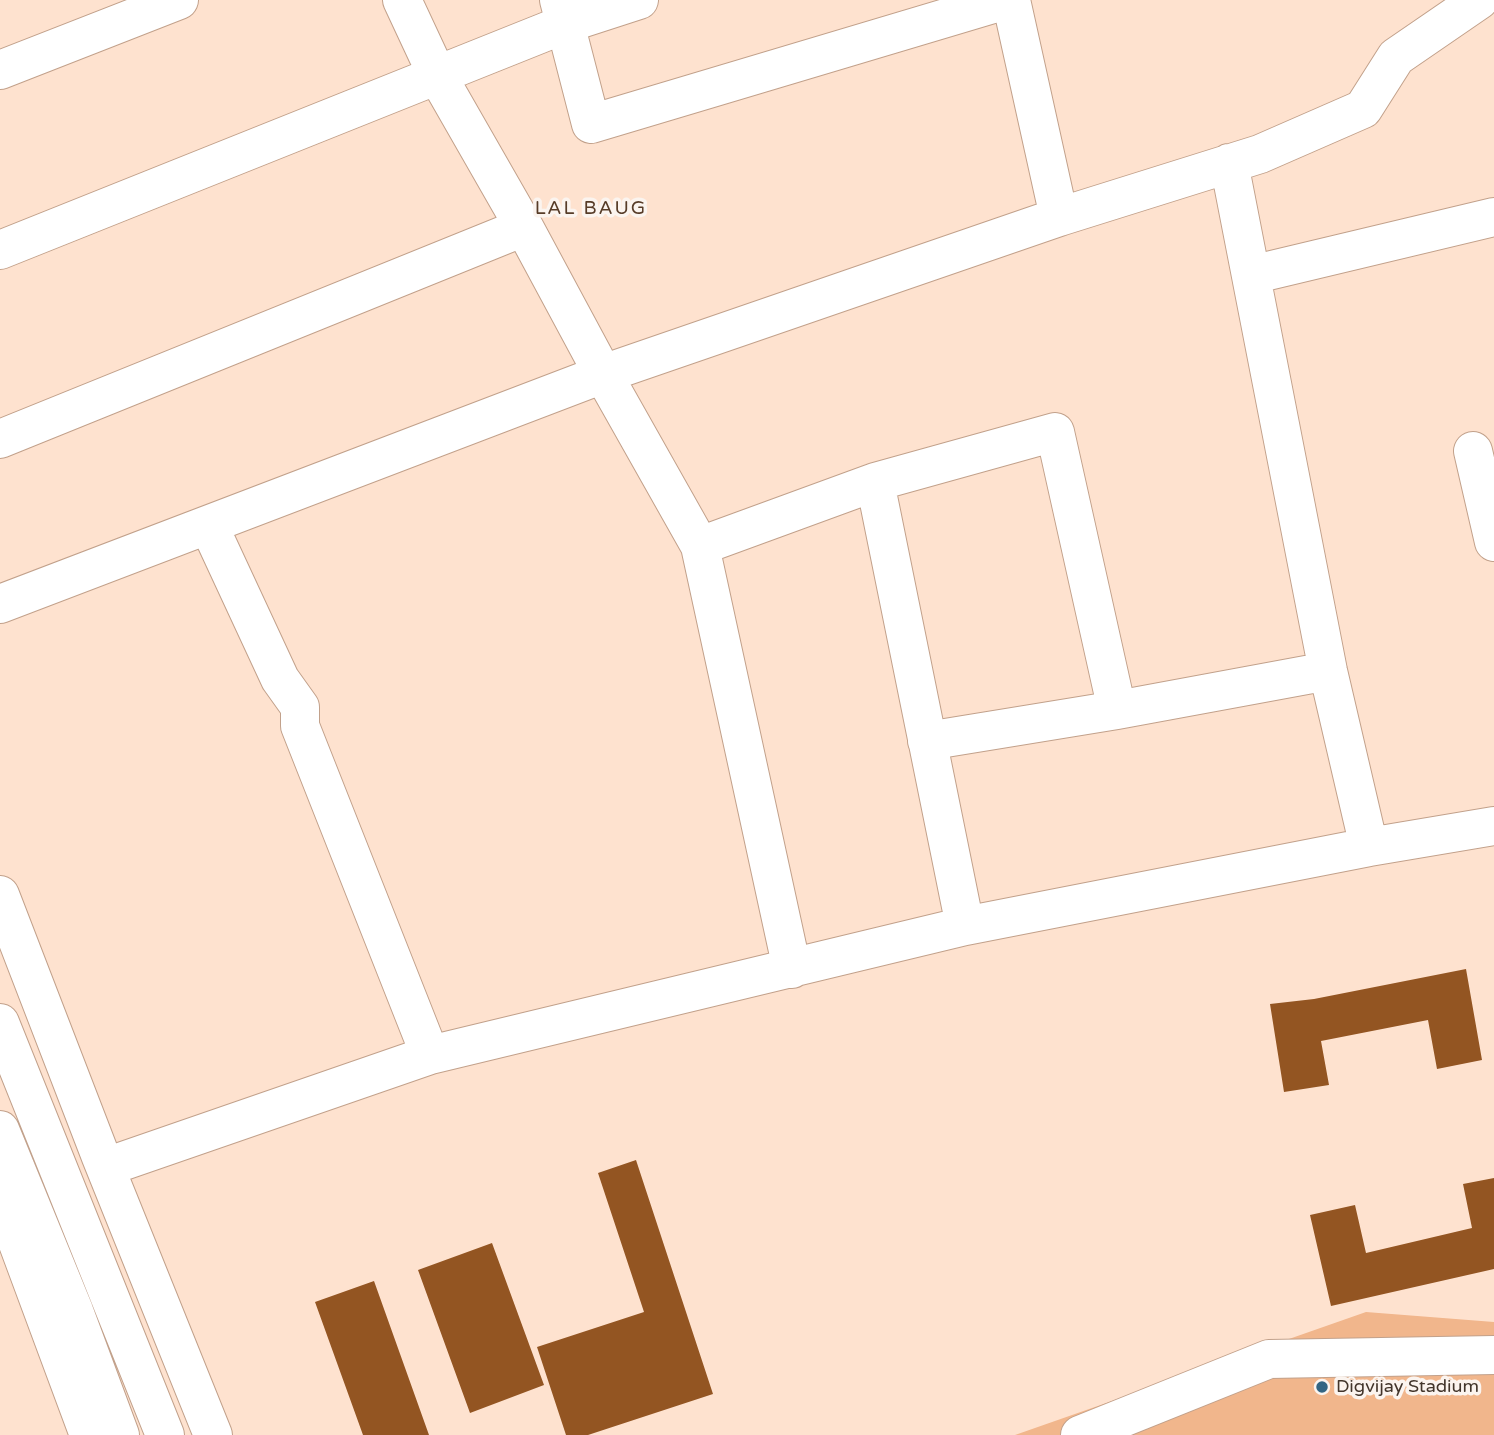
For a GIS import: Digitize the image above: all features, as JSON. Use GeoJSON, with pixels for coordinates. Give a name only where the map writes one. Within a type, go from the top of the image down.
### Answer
{"type":"FeatureCollection","features":[{"type":"Feature","properties":{"kind":"street"},"geometry":{"type":"LineString","coordinates":[[0,70],[179,0]]}},
{"type":"Feature","properties":{"kind":"street"},"geometry":{"type":"LineString","coordinates":[[402,0],[437,75],[524,226],[603,374],[700,546],[793,969]]}},
{"type":"Feature","properties":{"kind":"street"},"geometry":{"type":"LineString","coordinates":[[0,250],[437,75],[562,12],[639,0]]}},
{"type":"Feature","properties":{"kind":"street"},"geometry":{"type":"LineString","coordinates":[[562,12],[591,124],[1009,0],[1059,218]]}},
{"type":"Feature","properties":{"kind":"street"},"geometry":{"type":"LineString","coordinates":[[0,604],[603,374],[1059,218],[1259,153],[1363,109],[1396,57],[1479,0]]}},
{"type":"Feature","properties":{"kind":"street"},"geometry":{"type":"LineString","coordinates":[[1229,163],[1328,671],[1369,847]]}},
{"type":"Feature","properties":{"kind":"street"},"geometry":{"type":"LineString","coordinates":[[1251,275],[1494,217]]}},
{"type":"Feature","properties":{"kind":"street"},"geometry":{"type":"LineString","coordinates":[[0,439],[524,226]]}},
{"type":"Feature","properties":{"kind":"street"},"geometry":{"type":"LineString","coordinates":[[700,546],[875,482],[1055,432],[1117,710]]}},
{"type":"Feature","properties":{"kind":"street"},"geometry":{"type":"LineString","coordinates":[[1473,452],[1494,542]]}},
{"type":"Feature","properties":{"kind":"street"},"geometry":{"type":"LineString","coordinates":[[875,482],[965,926]]}},
{"type":"Feature","properties":{"kind":"street"},"geometry":{"type":"LineString","coordinates":[[209,526],[280,679],[300,707],[300,726],[430,1055]]}},
{"type":"Feature","properties":{"kind":"street"},"geometry":{"type":"LineString","coordinates":[[927,741],[1117,710],[1328,671]]}},
{"type":"Feature","properties":{"kind":"street"},"geometry":{"type":"LineString","coordinates":[[106,1167],[430,1055],[965,926],[1369,847],[1494,826]]}},
{"type":"Feature","properties":{"kind":"street"},"geometry":{"type":"LineString","coordinates":[[0,895],[213,1435]]}},
{"type":"Feature","properties":{"kind":"street"},"geometry":{"type":"LineString","coordinates":[[0,1023],[164,1435]]}},
{"type":"Feature","properties":{"kind":"street"},"geometry":{"type":"LineString","coordinates":[[0,1130],[74,1311],[120,1435]]}},
{"type":"Feature","properties":{"kind":"street"},"geometry":{"type":"LineString","coordinates":[[0,1195],[89,1435]]}},
{"type":"Feature","properties":{"kind":"street"},"geometry":{"type":"LineString","coordinates":[[1080,1435],[1269,1359],[1494,1356]]}},
{"type":"Feature","properties":{"kind":"shaded area","name":"Digvijay Stadium"},"geometry":{"type":"Polygon","coordinates":[[[1366,1312],[1494,1322],[1494,1435],[1015,1435],[1366,1312]]]}},
{"type":"Feature","properties":{"kind":"building"},"geometry":{"type":"Polygon","coordinates":[[[1466,969],[1482,1060],[1437,1069],[1428,1020],[1321,1041],[1329,1085],[1284,1092],[1270,1004],[1314,999],[1466,969]]]}},
{"type":"Feature","properties":{"kind":"building"},"geometry":{"type":"Polygon","coordinates":[[[636,1160],[713,1394],[588,1435],[566,1435],[537,1347],[644,1312],[598,1173],[636,1160]]]}},
{"type":"Feature","properties":{"kind":"building"},"geometry":{"type":"Polygon","coordinates":[[[1494,1178],[1494,1269],[1331,1306],[1310,1215],[1355,1205],[1366,1253],[1472,1228],[1463,1184],[1494,1178]]]}},
{"type":"Feature","properties":{"kind":"building"},"geometry":{"type":"Polygon","coordinates":[[[492,1243],[544,1385],[470,1413],[418,1270],[492,1243]]]}},
{"type":"Feature","properties":{"kind":"building"},"geometry":{"type":"Polygon","coordinates":[[[374,1281],[429,1435],[363,1435],[315,1302],[374,1281]]]}},
{"type":"Feature","properties":{"kind":"place","name":"Digvijay Stadium"},"geometry":{"type":"Point","coordinates":[1322,1387]}},
{"type":"Feature","properties":{"kind":"district","name":"LAL BAUG"},"geometry":{"type":"Point","coordinates":[591,209]}}]}
